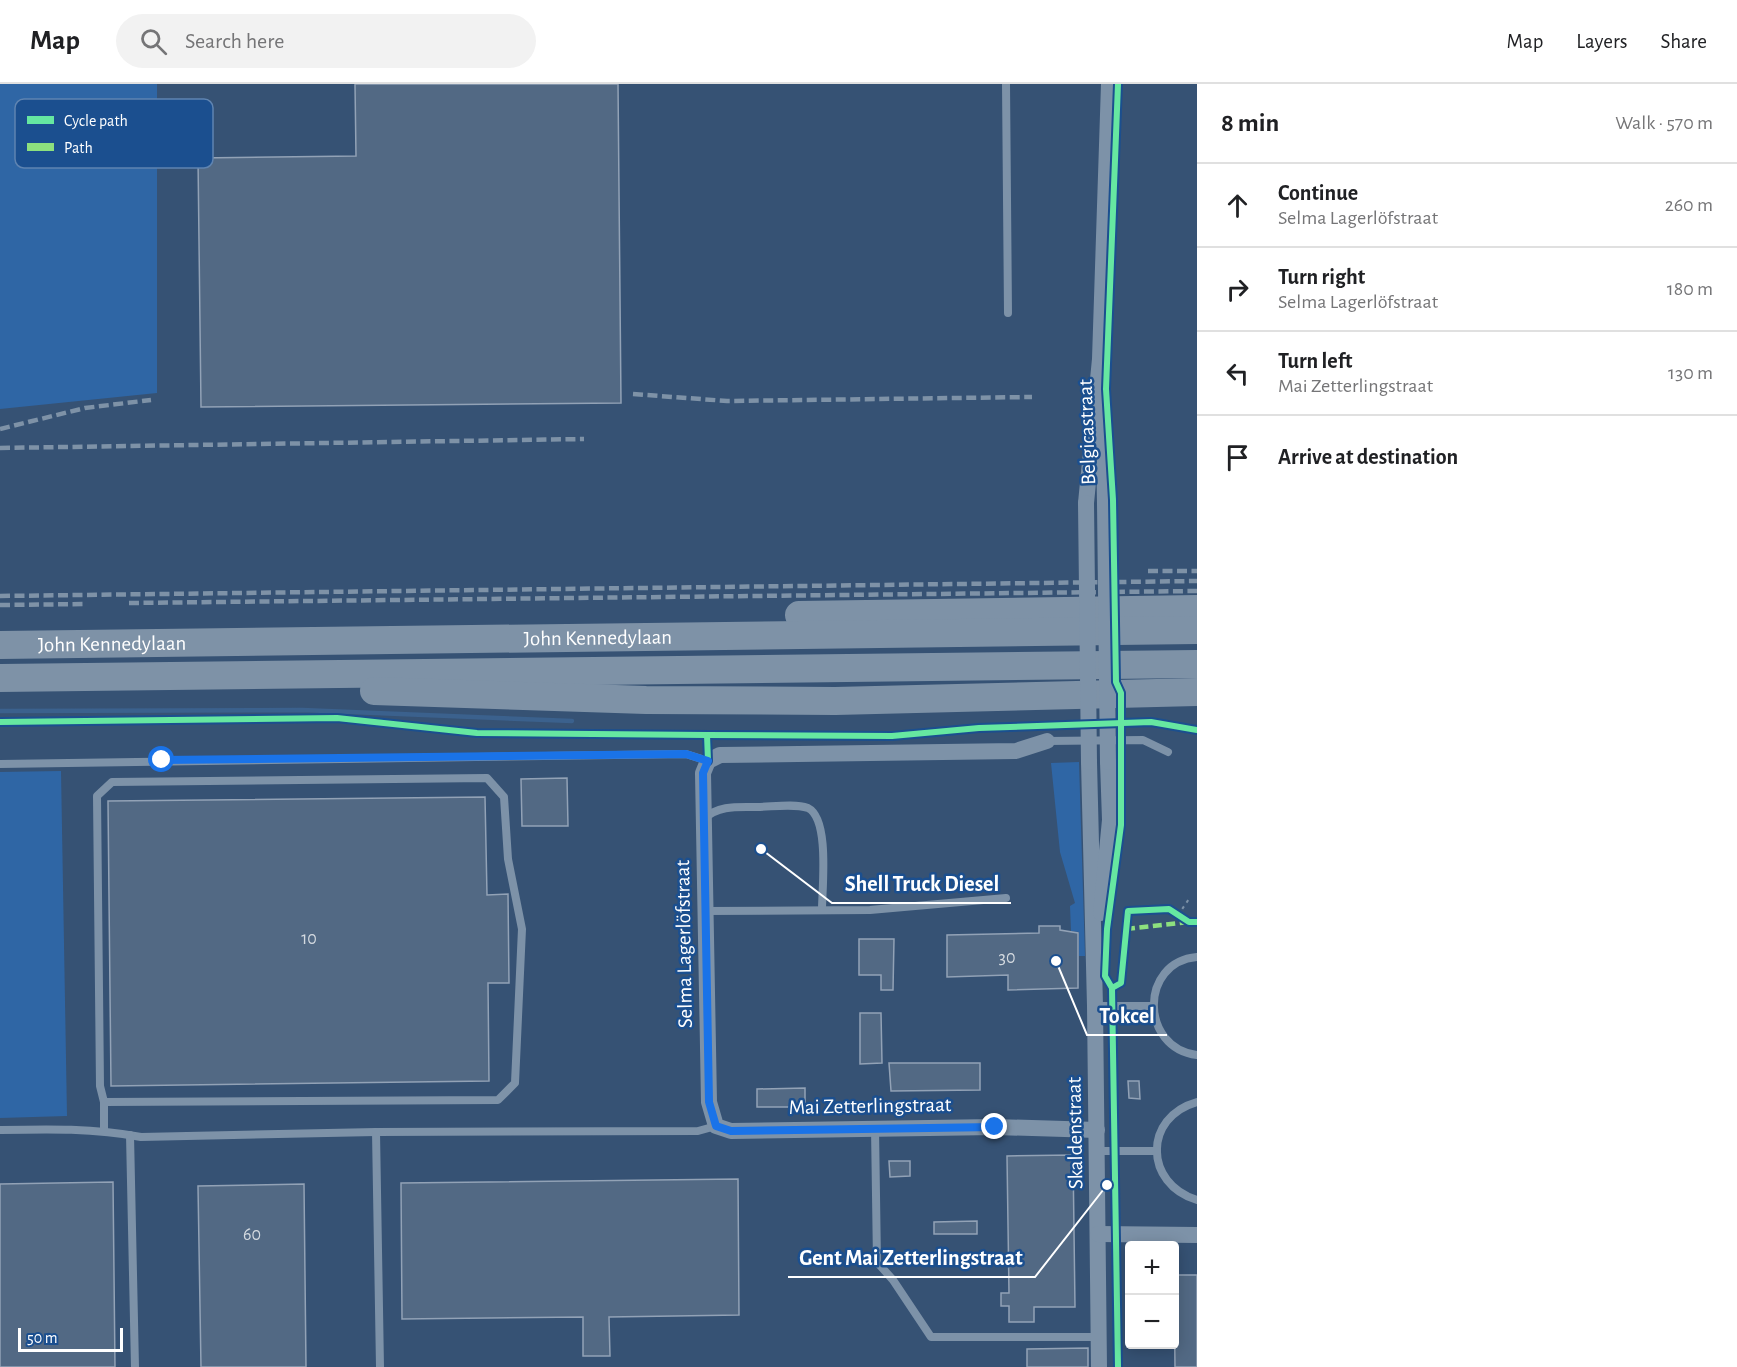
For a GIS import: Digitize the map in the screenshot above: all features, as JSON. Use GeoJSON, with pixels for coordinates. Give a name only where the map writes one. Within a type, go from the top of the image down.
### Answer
{"type":"FeatureCollection","features":[{"type":"Feature","properties":{"kind":"highway"},"geometry":{"type":"LineString","coordinates":[[399,641],[515,627],[648,618],[1197,609]]}},
{"type":"Feature","properties":{"kind":"highway","name":"John Kennedylaan"},"geometry":{"type":"LineString","coordinates":[[0,645],[1197,630]]}},
{"type":"Feature","properties":{"kind":"highway","name":"John Kennedylaan"},"geometry":{"type":"LineString","coordinates":[[0,678],[1197,664]]}},
{"type":"Feature","properties":{"kind":"highway"},"geometry":{"type":"LineString","coordinates":[[0,691],[1197,678]]}},
{"type":"Feature","properties":{"kind":"highway"},"geometry":{"type":"LineString","coordinates":[[263,689],[646,700],[836,701],[1197,692]]}},
{"type":"Feature","properties":{"kind":"street","name":"Belgicastraat"},"geometry":{"type":"LineString","coordinates":[[1097,609],[1086,503],[1100,359],[1109,84]]}},
{"type":"Feature","properties":{"kind":"street","name":"Belgicastraat"},"geometry":{"type":"LineString","coordinates":[[1097,609],[1105,503],[1106,438],[1100,359]]}},
{"type":"Feature","properties":{"kind":"street"},"geometry":{"type":"LineString","coordinates":[[1097,609],[1106,694]]}},
{"type":"Feature","properties":{"kind":"street","name":"Skaldenstraat"},"geometry":{"type":"LineString","coordinates":[[1095,1006],[1110,820],[1106,694]]}},
{"type":"Feature","properties":{"kind":"street","name":"Skaldenstraat"},"geometry":{"type":"LineString","coordinates":[[1099,1367],[1098,1151],[1089,762],[1106,694]]}},
{"type":"Feature","properties":{"kind":"street"},"geometry":{"type":"LineString","coordinates":[[708,761],[720,754],[1016,751],[1047,741]]}},
{"type":"Feature","properties":{"kind":"street","name":"Selma Lagerlöfstraat"},"geometry":{"type":"LineString","coordinates":[[708,761],[703,773],[709,1102],[716,1126]]}},
{"type":"Feature","properties":{"kind":"street","name":"Mai Zetterlingstraat"},"geometry":{"type":"LineString","coordinates":[[716,1126],[731,1131],[875,1128],[1097,1130]]}},
{"type":"Feature","properties":{"kind":"street"},"geometry":{"type":"LineString","coordinates":[[1098,1234],[1197,1235]]}},
{"type":"Feature","properties":{"kind":"lane"},"geometry":{"type":"LineString","coordinates":[[1006,84],[1008,313]]}},
{"type":"Feature","properties":{"kind":"lane"},"geometry":{"type":"LineString","coordinates":[[1047,741],[1143,740],[1168,752]]}},
{"type":"Feature","properties":{"kind":"lane"},"geometry":{"type":"LineString","coordinates":[[0,764],[686,754],[708,761]]}},
{"type":"Feature","properties":{"kind":"lane"},"geometry":{"type":"LineString","coordinates":[[104,1102],[498,1100],[515,1083],[522,929],[508,859],[504,796],[487,778],[112,782],[97,796],[100,1086],[104,1102],[104,1130]]}},
{"type":"Feature","properties":{"kind":"lane"},"geometry":{"type":"LineString","coordinates":[[704,819],[721,809],[741,807],[806,807],[815,813],[822,830],[822,910]]}},
{"type":"Feature","properties":{"kind":"lane"},"geometry":{"type":"LineString","coordinates":[[706,911],[870,910],[1006,898]]}},
{"type":"Feature","properties":{"kind":"lane"},"geometry":{"type":"LineString","coordinates":[[1197,957],[1183,960],[1167,971],[1156,987],[1152,1006],[1156,1025],[1167,1041],[1183,1052],[1197,1055]]}},
{"type":"Feature","properties":{"kind":"lane"},"geometry":{"type":"LineString","coordinates":[[1095,1006],[1152,1006]]}},
{"type":"Feature","properties":{"kind":"lane"},"geometry":{"type":"LineString","coordinates":[[1197,1102],[1171,1116],[1160,1132],[1157,1151],[1161,1170],[1171,1186],[1197,1200]]}},
{"type":"Feature","properties":{"kind":"lane"},"geometry":{"type":"LineString","coordinates":[[0,1130],[104,1130],[141,1137],[376,1132],[698,1131],[716,1126]]}},
{"type":"Feature","properties":{"kind":"lane"},"geometry":{"type":"LineString","coordinates":[[875,1128],[877,1262],[893,1280],[932,1337],[1099,1337]]}},
{"type":"Feature","properties":{"kind":"lane"},"geometry":{"type":"LineString","coordinates":[[376,1132],[380,1367]]}},
{"type":"Feature","properties":{"kind":"lane"},"geometry":{"type":"LineString","coordinates":[[130,1135],[135,1367]]}},
{"type":"Feature","properties":{"kind":"lane"},"geometry":{"type":"LineString","coordinates":[[1098,1151],[1157,1151]]}},
{"type":"Feature","properties":{"kind":"path"},"geometry":{"type":"LineString","coordinates":[[1169,909],[1181,917],[1189,899]]}},
{"type":"Feature","properties":{"kind":"shaded area"},"geometry":{"type":"Polygon","coordinates":[[[0,84],[157,84],[157,99],[15,99],[15,168],[157,168],[157,393],[0,409],[0,84]]]}},
{"type":"Feature","properties":{"kind":"shaded area"},"geometry":{"type":"Polygon","coordinates":[[[1079,762],[1085,956],[1079,956],[1079,932],[1071,931],[1070,906],[1075,903],[1060,852],[1051,763],[1079,762]]]}},
{"type":"Feature","properties":{"kind":"shaded area"},"geometry":{"type":"Polygon","coordinates":[[[61,771],[67,1116],[0,1118],[0,772],[61,771]]]}},
{"type":"Feature","properties":{"kind":"building"},"geometry":{"type":"Polygon","coordinates":[[[355,84],[618,84],[621,403],[201,407],[198,168],[213,168],[213,158],[356,156],[355,84]]]}},
{"type":"Feature","properties":{"kind":"building"},"geometry":{"type":"Polygon","coordinates":[[[567,778],[568,826],[522,826],[521,779],[567,778]]]}},
{"type":"Feature","properties":{"kind":"building"},"geometry":{"type":"Polygon","coordinates":[[[485,797],[487,895],[508,894],[509,983],[488,983],[489,1081],[111,1086],[108,801],[485,797]]]}},
{"type":"Feature","properties":{"kind":"building"},"geometry":{"type":"Polygon","coordinates":[[[1039,926],[1060,926],[1060,930],[1078,933],[1078,988],[1008,990],[1008,975],[947,977],[947,935],[1039,933],[1039,926]]]}},
{"type":"Feature","properties":{"kind":"building"},"geometry":{"type":"Polygon","coordinates":[[[859,939],[894,939],[893,990],[881,990],[881,975],[859,975],[859,939]]]}},
{"type":"Feature","properties":{"kind":"building"},"geometry":{"type":"Polygon","coordinates":[[[860,1013],[881,1013],[882,1063],[860,1064],[860,1013]]]}},
{"type":"Feature","properties":{"kind":"building"},"geometry":{"type":"Polygon","coordinates":[[[889,1063],[980,1063],[980,1090],[891,1091],[889,1063]]]}},
{"type":"Feature","properties":{"kind":"building"},"geometry":{"type":"Polygon","coordinates":[[[1128,1081],[1139,1081],[1140,1099],[1129,1098],[1128,1081]]]}},
{"type":"Feature","properties":{"kind":"building"},"geometry":{"type":"Polygon","coordinates":[[[805,1088],[805,1107],[757,1107],[757,1089],[805,1088]]]}},
{"type":"Feature","properties":{"kind":"building"},"geometry":{"type":"Polygon","coordinates":[[[1073,1155],[1075,1307],[1034,1307],[1034,1322],[1009,1322],[1009,1306],[1001,1306],[1001,1293],[1009,1293],[1007,1156],[1073,1155]]]}},
{"type":"Feature","properties":{"kind":"building"},"geometry":{"type":"Polygon","coordinates":[[[889,1161],[910,1161],[910,1176],[890,1177],[889,1161]]]}},
{"type":"Feature","properties":{"kind":"building"},"geometry":{"type":"Polygon","coordinates":[[[738,1179],[739,1315],[609,1317],[610,1356],[583,1356],[583,1317],[402,1319],[401,1183],[738,1179]]]}},
{"type":"Feature","properties":{"kind":"building"},"geometry":{"type":"Polygon","coordinates":[[[113,1182],[115,1367],[0,1367],[0,1184],[113,1182]]]}},
{"type":"Feature","properties":{"kind":"building"},"geometry":{"type":"Polygon","coordinates":[[[304,1184],[306,1367],[201,1367],[198,1186],[304,1184]]]}},
{"type":"Feature","properties":{"kind":"building"},"geometry":{"type":"Polygon","coordinates":[[[977,1221],[977,1234],[934,1234],[934,1222],[977,1221]]]}},
{"type":"Feature","properties":{"kind":"building"},"geometry":{"type":"Polygon","coordinates":[[[1179,1275],[1197,1275],[1197,1367],[1175,1367],[1175,1349],[1179,1349],[1179,1275]]]}},
{"type":"Feature","properties":{"kind":"building"},"geometry":{"type":"Polygon","coordinates":[[[1088,1348],[1088,1367],[1027,1367],[1027,1349],[1088,1348]]]}},
{"type":"Feature","properties":{"kind":"waterway"},"geometry":{"type":"LineString","coordinates":[[0,711],[302,710],[572,721]]}},
{"type":"Feature","properties":{"kind":"railway"},"geometry":{"type":"LineString","coordinates":[[633,394],[727,401],[1032,397]]}},
{"type":"Feature","properties":{"kind":"railway"},"geometry":{"type":"LineString","coordinates":[[0,429],[85,408],[151,400]]}},
{"type":"Feature","properties":{"kind":"railway"},"geometry":{"type":"LineString","coordinates":[[0,448],[584,439]]}},
{"type":"Feature","properties":{"kind":"railway"},"geometry":{"type":"LineString","coordinates":[[1148,571],[1197,571]]}},
{"type":"Feature","properties":{"kind":"railway"},"geometry":{"type":"LineString","coordinates":[[0,596],[1197,581]]}},
{"type":"Feature","properties":{"kind":"railway"},"geometry":{"type":"LineString","coordinates":[[129,603],[1197,591]]}},
{"type":"Feature","properties":{"kind":"railway"},"geometry":{"type":"LineString","coordinates":[[0,605],[87,604]]}},
{"type":"Feature","properties":{"kind":"marked path"},"geometry":{"type":"LineString","coordinates":[[1126,929],[1189,922]]}},
{"type":"Feature","properties":{"kind":"cycle path"},"geometry":{"type":"LineString","coordinates":[[1118,84],[1106,389],[1113,500],[1116,682],[1121,693],[1121,825],[1107,929],[1105,976],[1112,988],[1118,1367]]}},
{"type":"Feature","properties":{"kind":"cycle path"},"geometry":{"type":"LineString","coordinates":[[0,722],[337,718],[477,733],[707,735],[708,761]]}},
{"type":"Feature","properties":{"kind":"cycle path"},"geometry":{"type":"LineString","coordinates":[[707,735],[892,736],[979,728],[1151,722],[1197,730]]}},
{"type":"Feature","properties":{"kind":"cycle path"},"geometry":{"type":"LineString","coordinates":[[1112,988],[1121,983],[1128,911],[1169,909],[1189,922],[1197,922]]}},
{"type":"Feature","properties":{"kind":"place","name":"Shell Truck Diesel"},"geometry":{"type":"Point","coordinates":[761,849]}},
{"type":"Feature","properties":{"kind":"place","name":"Tokcel"},"geometry":{"type":"Point","coordinates":[1056,961]}},
{"type":"Feature","properties":{"kind":"place","name":"Gent Mai Zetterlingstraat"},"geometry":{"type":"Point","coordinates":[1107,1185]}},
{"type":"Feature","properties":{"kind":"route"},"geometry":{"type":"LineString","coordinates":[[162,760],[686,754],[708,761],[703,773],[709,1102],[716,1126],[731,1131],[995,1127]]}}]}
